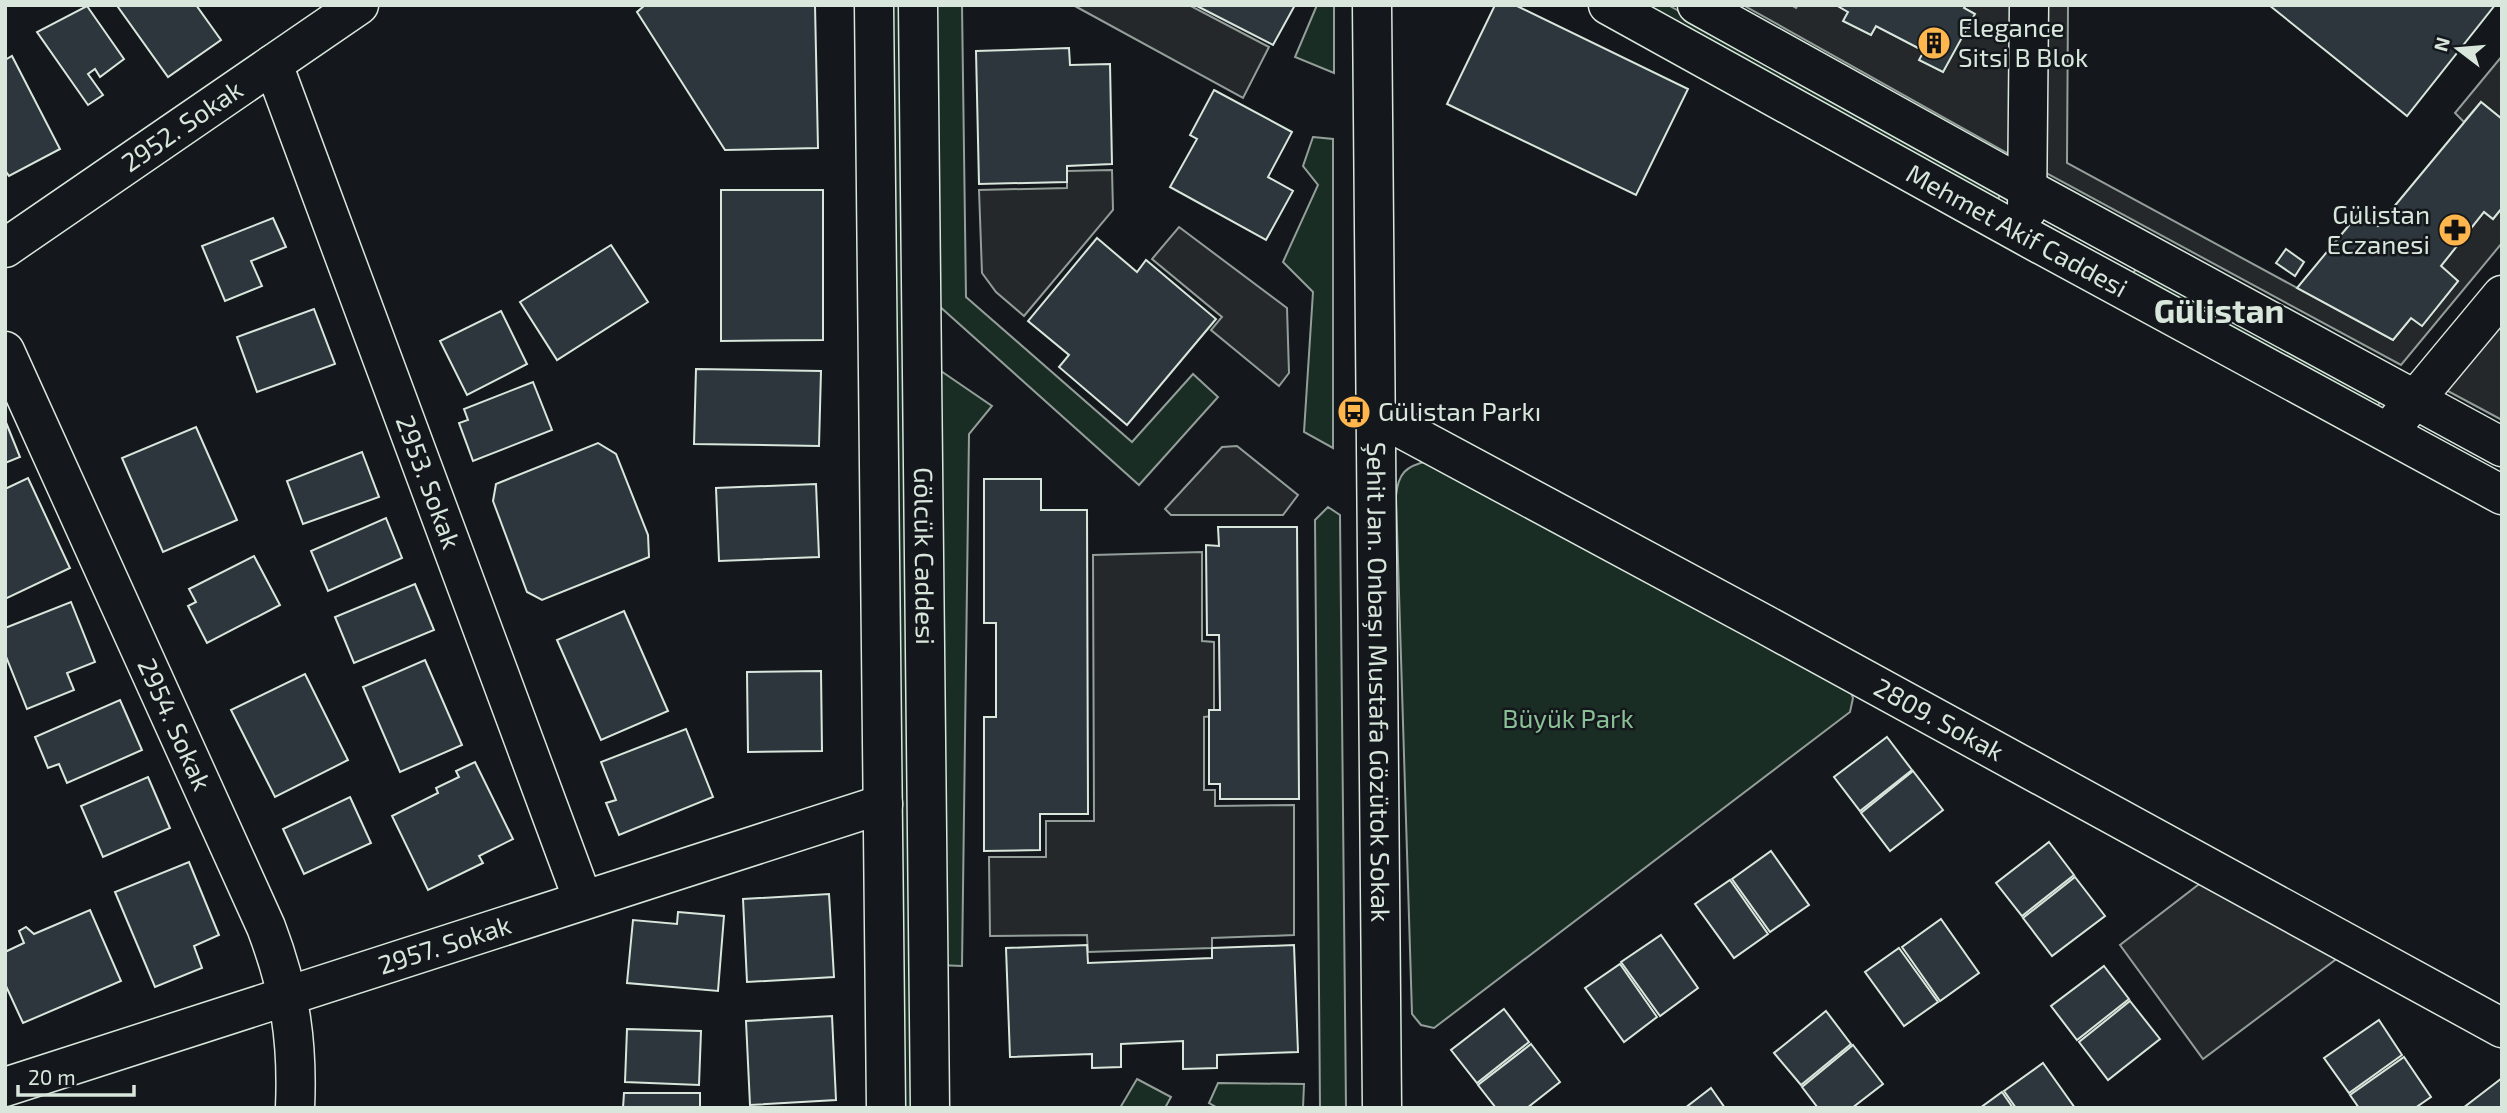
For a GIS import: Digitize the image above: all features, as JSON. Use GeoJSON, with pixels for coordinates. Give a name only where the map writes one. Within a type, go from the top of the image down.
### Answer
{"type":"FeatureCollection","features":[{"type":"Feature","properties":{"kind":"street","name":"2952. Sokak"},"geometry":{"type":"LineString","coordinates":[[5,248],[359,5]]}},
{"type":"Feature","properties":{"kind":"street","name":"Gölcük Caddesi"},"geometry":{"type":"LineString","coordinates":[[874,5],[886,1108]]}},
{"type":"Feature","properties":{"kind":"street","name":"Gölcük Caddesi"},"geometry":{"type":"LineString","coordinates":[[918,5],[930,1108]]}},
{"type":"Feature","properties":{"kind":"street","name":"Şehit Jan. Onbaşı Mustafa Gözütok Sokak"},"geometry":{"type":"LineString","coordinates":[[1372,5],[1382,1108]]}},
{"type":"Feature","properties":{"kind":"street","name":"Mehmet Akif Caddesi"},"geometry":{"type":"LineString","coordinates":[[1608,5],[2502,495]]}},
{"type":"Feature","properties":{"kind":"street","name":"Mehmet Akif Caddesi"},"geometry":{"type":"LineString","coordinates":[[1696,5],[2502,447]]}},
{"type":"Feature","properties":{"kind":"street"},"geometry":{"type":"LineString","coordinates":[[2027,237],[2029,5]]}},
{"type":"Feature","properties":{"kind":"street","name":"2953. Sokak"},"geometry":{"type":"LineString","coordinates":[[273,64],[583,900]]}},
{"type":"Feature","properties":{"kind":"street"},"geometry":{"type":"LineString","coordinates":[[2389,432],[2502,295]]}},
{"type":"Feature","properties":{"kind":"street","name":"2954. Sokak"},"geometry":{"type":"LineString","coordinates":[[5,351],[267,928],[288,995],[294,1042],[295,1108]]}},
{"type":"Feature","properties":{"kind":"street","name":"2809. Sokak"},"geometry":{"type":"LineString","coordinates":[[1376,415],[2502,1028]]}},
{"type":"Feature","properties":{"kind":"street","name":"2957. Sokak"},"geometry":{"type":"LineString","coordinates":[[5,1087],[883,804]]}},
{"type":"Feature","properties":{"kind":"green space"},"geometry":{"type":"Polygon","coordinates":[[[889,5],[903,5],[916,1108],[902,1108],[889,5]]]}},
{"type":"Feature","properties":{"kind":"green space"},"geometry":{"type":"Polygon","coordinates":[[[931,5],[962,5],[966,297],[1132,442],[1193,374],[1218,397],[1139,485],[938,305],[931,5]]]}},
{"type":"Feature","properties":{"kind":"green space"},"geometry":{"type":"Polygon","coordinates":[[[1317,5],[1334,5],[1334,73],[1295,57],[1317,5]]]}},
{"type":"Feature","properties":{"kind":"green space"},"geometry":{"type":"Polygon","coordinates":[[[1640,5],[1668,5],[2002,191],[1996,203],[1640,5]]]}},
{"type":"Feature","properties":{"kind":"green space"},"geometry":{"type":"Polygon","coordinates":[[[1313,137],[1333,139],[1333,448],[1304,432],[1313,292],[1283,262],[1318,185],[1303,166],[1313,137]]]}},
{"type":"Feature","properties":{"kind":"green space"},"geometry":{"type":"Polygon","coordinates":[[[2138,264],[2383,398],[2376,408],[2132,276],[2138,264]]]}},
{"type":"Feature","properties":{"kind":"green space"},"geometry":{"type":"Polygon","coordinates":[[[938,369],[992,406],[969,434],[962,966],[938,965],[938,369]]]}},
{"type":"Feature","properties":{"kind":"green space","name":"Büyük Park"},"geometry":{"type":"Polygon","coordinates":[[[1428,461],[1846,679],[1853,698],[1850,712],[1434,1028],[1421,1025],[1412,1014],[1396,496],[1404,472],[1414,465],[1428,461]]]}},
{"type":"Feature","properties":{"kind":"green space"},"geometry":{"type":"Polygon","coordinates":[[[1328,507],[1340,515],[1346,1108],[1320,1108],[1315,520],[1328,507]]]}},
{"type":"Feature","properties":{"kind":"green space"},"geometry":{"type":"Polygon","coordinates":[[[1137,1079],[1171,1097],[1165,1108],[1120,1108],[1137,1079]]]}},
{"type":"Feature","properties":{"kind":"green space"},"geometry":{"type":"Polygon","coordinates":[[[1218,1083],[1304,1084],[1303,1108],[1218,1108],[1209,1103],[1218,1083]]]}},
{"type":"Feature","properties":{"kind":"shaded area"},"geometry":{"type":"Polygon","coordinates":[[[1073,5],[1189,5],[1269,47],[1243,98],[1073,5]]]}},
{"type":"Feature","properties":{"kind":"shaded area"},"geometry":{"type":"Polygon","coordinates":[[[1743,5],[1791,5],[1796,8],[1798,5],[1836,5],[1848,12],[1844,21],[1871,35],[1876,26],[1924,51],[1920,60],[1943,72],[1974,14],[1964,8],[1966,5],[2010,5],[2009,154],[1743,5]]]}},
{"type":"Feature","properties":{"kind":"shaded area"},"geometry":{"type":"Polygon","coordinates":[[[2048,5],[2068,5],[2067,163],[2393,340],[2411,318],[2422,326],[2458,281],[2441,266],[2484,212],[2493,219],[2502,208],[2502,243],[2401,365],[2046,173],[2048,5]]]}},
{"type":"Feature","properties":{"kind":"shaded area"},"geometry":{"type":"Polygon","coordinates":[[[2502,56],[2502,119],[2481,102],[2464,122],[2455,113],[2502,56]]]}},
{"type":"Feature","properties":{"kind":"shaded area"},"geometry":{"type":"Polygon","coordinates":[[[1112,170],[1113,210],[1024,316],[996,292],[982,273],[979,190],[1067,188],[1067,171],[1112,170]]]}},
{"type":"Feature","properties":{"kind":"shaded area"},"geometry":{"type":"Polygon","coordinates":[[[1179,227],[1287,308],[1289,373],[1279,386],[1211,330],[1222,317],[1152,259],[1179,227]]]}},
{"type":"Feature","properties":{"kind":"shaded area"},"geometry":{"type":"Polygon","coordinates":[[[2502,295],[2502,420],[2429,381],[2502,295]]]}},
{"type":"Feature","properties":{"kind":"shaded area"},"geometry":{"type":"Polygon","coordinates":[[[1237,446],[1298,495],[1283,515],[1171,515],[1165,509],[1222,447],[1237,446]]]}},
{"type":"Feature","properties":{"kind":"shaded area"},"geometry":{"type":"Polygon","coordinates":[[[1202,552],[1202,641],[1214,642],[1214,716],[1204,717],[1204,790],[1215,790],[1215,806],[1294,805],[1294,935],[1212,938],[1212,948],[1088,952],[1087,935],[990,936],[989,857],[1046,857],[1046,821],[1094,821],[1093,555],[1202,552]]]}},
{"type":"Feature","properties":{"kind":"shaded area"},"geometry":{"type":"Polygon","coordinates":[[[2211,875],[2347,951],[2203,1059],[2120,945],[2211,875]]]}},
{"type":"Feature","properties":{"kind":"building"},"geometry":{"type":"Polygon","coordinates":[[[196,5],[221,40],[168,77],[118,7],[196,5]]]}},
{"type":"Feature","properties":{"kind":"building"},"geometry":{"type":"Polygon","coordinates":[[[645,5],[815,5],[818,148],[725,150],[637,12],[645,5]]]}},
{"type":"Feature","properties":{"kind":"building"},"geometry":{"type":"Polygon","coordinates":[[[1195,5],[1295,5],[1273,45],[1195,5]]]}},
{"type":"Feature","properties":{"kind":"building"},"geometry":{"type":"Polygon","coordinates":[[[1495,5],[1515,5],[1688,89],[1636,195],[1447,104],[1495,5]]]}},
{"type":"Feature","properties":{"kind":"building","name":"Elegance Sitsi B Blok"},"geometry":{"type":"Polygon","coordinates":[[[1836,5],[1966,5],[1964,8],[1975,14],[1943,72],[1919,60],[1924,51],[1876,26],[1871,35],[1843,21],[1848,12],[1836,5]]]}},
{"type":"Feature","properties":{"kind":"building"},"geometry":{"type":"Polygon","coordinates":[[[2269,5],[2495,5],[2407,116],[2269,5]]]}},
{"type":"Feature","properties":{"kind":"building"},"geometry":{"type":"Polygon","coordinates":[[[87,6],[124,59],[100,77],[95,69],[88,74],[103,95],[88,105],[37,32],[87,6]]]}},
{"type":"Feature","properties":{"kind":"building"},"geometry":{"type":"Polygon","coordinates":[[[1069,48],[1070,65],[1110,64],[1112,164],[1067,166],[1067,182],[979,184],[976,51],[1069,48]]]}},
{"type":"Feature","properties":{"kind":"building"},"geometry":{"type":"Polygon","coordinates":[[[12,56],[60,149],[9,176],[5,170],[5,60],[12,56]]]}},
{"type":"Feature","properties":{"kind":"building"},"geometry":{"type":"Polygon","coordinates":[[[1214,90],[1292,132],[1268,177],[1293,191],[1266,240],[1170,187],[1197,139],[1190,135],[1214,90]]]}},
{"type":"Feature","properties":{"kind":"building"},"geometry":{"type":"Polygon","coordinates":[[[2481,102],[2502,119],[2502,208],[2493,219],[2484,212],[2441,266],[2458,281],[2422,326],[2411,318],[2393,340],[2297,288],[2360,212],[2378,226],[2481,102]]]}},
{"type":"Feature","properties":{"kind":"building"},"geometry":{"type":"Polygon","coordinates":[[[721,190],[823,190],[823,340],[721,341],[721,190]]]}},
{"type":"Feature","properties":{"kind":"building"},"geometry":{"type":"Polygon","coordinates":[[[273,218],[286,247],[251,261],[262,286],[225,301],[202,246],[273,218]]]}},
{"type":"Feature","properties":{"kind":"building"},"geometry":{"type":"Polygon","coordinates":[[[1097,238],[1137,272],[1146,260],[1216,319],[1127,425],[1059,367],[1069,355],[1028,321],[1097,238]]]}},
{"type":"Feature","properties":{"kind":"building"},"geometry":{"type":"Polygon","coordinates":[[[611,245],[648,302],[557,360],[520,302],[611,245]]]}},
{"type":"Feature","properties":{"kind":"building"},"geometry":{"type":"Polygon","coordinates":[[[2286,249],[2304,262],[2295,276],[2276,263],[2286,249]]]}},
{"type":"Feature","properties":{"kind":"building"},"geometry":{"type":"Polygon","coordinates":[[[314,309],[335,364],[257,392],[237,337],[314,309]]]}},
{"type":"Feature","properties":{"kind":"building"},"geometry":{"type":"Polygon","coordinates":[[[501,311],[527,364],[467,395],[440,341],[501,311]]]}},
{"type":"Feature","properties":{"kind":"building"},"geometry":{"type":"Polygon","coordinates":[[[696,369],[821,371],[819,446],[694,444],[696,369]]]}},
{"type":"Feature","properties":{"kind":"building"},"geometry":{"type":"Polygon","coordinates":[[[533,382],[552,430],[473,461],[459,423],[468,420],[464,409],[533,382]]]}},
{"type":"Feature","properties":{"kind":"building"},"geometry":{"type":"Polygon","coordinates":[[[5,420],[20,457],[5,463],[5,420]]]}},
{"type":"Feature","properties":{"kind":"building"},"geometry":{"type":"Polygon","coordinates":[[[196,427],[237,520],[163,552],[122,458],[196,427]]]}},
{"type":"Feature","properties":{"kind":"building"},"geometry":{"type":"Polygon","coordinates":[[[598,443],[616,454],[648,535],[649,557],[542,600],[527,592],[493,501],[496,484],[598,443]]]}},
{"type":"Feature","properties":{"kind":"building"},"geometry":{"type":"Polygon","coordinates":[[[362,452],[379,497],[303,524],[287,481],[362,452]]]}},
{"type":"Feature","properties":{"kind":"building"},"geometry":{"type":"Polygon","coordinates":[[[28,478],[70,568],[5,599],[5,489],[28,478]]]}},
{"type":"Feature","properties":{"kind":"building"},"geometry":{"type":"Polygon","coordinates":[[[984,479],[1041,479],[1041,510],[1087,510],[1088,814],[1040,814],[1040,850],[984,851],[984,717],[996,717],[996,623],[984,623],[984,479]]]}},
{"type":"Feature","properties":{"kind":"building"},"geometry":{"type":"Polygon","coordinates":[[[816,484],[819,557],[719,561],[716,488],[816,484]]]}},
{"type":"Feature","properties":{"kind":"building"},"geometry":{"type":"Polygon","coordinates":[[[386,518],[402,558],[328,591],[311,551],[386,518]]]}},
{"type":"Feature","properties":{"kind":"building"},"geometry":{"type":"Polygon","coordinates":[[[1218,527],[1297,527],[1299,799],[1220,799],[1220,784],[1209,784],[1209,710],[1220,710],[1219,635],[1207,635],[1206,545],[1219,546],[1218,527]]]}},
{"type":"Feature","properties":{"kind":"building"},"geometry":{"type":"Polygon","coordinates":[[[254,556],[280,605],[207,643],[188,606],[196,602],[189,589],[254,556]]]}},
{"type":"Feature","properties":{"kind":"building"},"geometry":{"type":"Polygon","coordinates":[[[415,584],[434,630],[354,663],[335,617],[415,584]]]}},
{"type":"Feature","properties":{"kind":"building"},"geometry":{"type":"Polygon","coordinates":[[[71,602],[95,662],[67,673],[74,690],[27,709],[5,654],[5,628],[71,602]]]}},
{"type":"Feature","properties":{"kind":"building"},"geometry":{"type":"Polygon","coordinates":[[[624,611],[668,711],[601,740],[557,640],[624,611]]]}},
{"type":"Feature","properties":{"kind":"building"},"geometry":{"type":"Polygon","coordinates":[[[425,660],[462,745],[400,772],[363,687],[425,660]]]}},
{"type":"Feature","properties":{"kind":"building"},"geometry":{"type":"Polygon","coordinates":[[[821,671],[822,751],[748,752],[747,672],[821,671]]]}},
{"type":"Feature","properties":{"kind":"building"},"geometry":{"type":"Polygon","coordinates":[[[305,674],[348,760],[275,797],[231,710],[305,674]]]}},
{"type":"Feature","properties":{"kind":"building"},"geometry":{"type":"Polygon","coordinates":[[[120,700],[142,750],[67,783],[59,764],[48,768],[35,737],[120,700]]]}},
{"type":"Feature","properties":{"kind":"building"},"geometry":{"type":"Polygon","coordinates":[[[686,729],[713,797],[619,835],[606,803],[616,800],[601,762],[686,729]]]}},
{"type":"Feature","properties":{"kind":"building"},"geometry":{"type":"Polygon","coordinates":[[[1887,737],[1912,770],[1860,811],[1834,777],[1887,737]]]}},
{"type":"Feature","properties":{"kind":"building"},"geometry":{"type":"Polygon","coordinates":[[[475,762],[513,839],[479,856],[483,863],[428,890],[392,816],[438,793],[436,788],[459,777],[456,771],[475,762]]]}},
{"type":"Feature","properties":{"kind":"building"},"geometry":{"type":"Polygon","coordinates":[[[1913,771],[1943,810],[1890,851],[1861,813],[1913,771]]]}},
{"type":"Feature","properties":{"kind":"building"},"geometry":{"type":"Polygon","coordinates":[[[148,777],[170,828],[103,857],[81,806],[148,777]]]}},
{"type":"Feature","properties":{"kind":"building"},"geometry":{"type":"Polygon","coordinates":[[[350,797],[371,843],[304,874],[283,829],[350,797]]]}},
{"type":"Feature","properties":{"kind":"building"},"geometry":{"type":"Polygon","coordinates":[[[2049,842],[2074,875],[2022,916],[1996,883],[2049,842]]]}},
{"type":"Feature","properties":{"kind":"building"},"geometry":{"type":"Polygon","coordinates":[[[1771,851],[1809,905],[1770,932],[1732,879],[1771,851]]]}},
{"type":"Feature","properties":{"kind":"building"},"geometry":{"type":"Polygon","coordinates":[[[189,862],[219,935],[194,946],[202,968],[155,987],[115,892],[189,862]]]}},
{"type":"Feature","properties":{"kind":"building"},"geometry":{"type":"Polygon","coordinates":[[[2075,877],[2105,916],[2052,956],[2023,918],[2075,877]]]}},
{"type":"Feature","properties":{"kind":"building"},"geometry":{"type":"Polygon","coordinates":[[[1730,880],[1768,934],[1734,958],[1695,904],[1730,880]]]}},
{"type":"Feature","properties":{"kind":"building"},"geometry":{"type":"Polygon","coordinates":[[[829,894],[834,977],[747,982],[743,899],[829,894]]]}},
{"type":"Feature","properties":{"kind":"building"},"geometry":{"type":"Polygon","coordinates":[[[90,910],[121,981],[23,1023],[5,984],[5,952],[24,943],[19,931],[26,927],[34,934],[90,910]]]}},
{"type":"Feature","properties":{"kind":"building"},"geometry":{"type":"Polygon","coordinates":[[[678,912],[724,916],[718,991],[627,983],[633,920],[677,924],[678,912]]]}},
{"type":"Feature","properties":{"kind":"building"},"geometry":{"type":"Polygon","coordinates":[[[1941,919],[1979,973],[1940,1001],[1902,947],[1941,919]]]}},
{"type":"Feature","properties":{"kind":"building"},"geometry":{"type":"Polygon","coordinates":[[[1661,935],[1698,988],[1660,1016],[1621,962],[1661,935]]]}},
{"type":"Feature","properties":{"kind":"building"},"geometry":{"type":"Polygon","coordinates":[[[1087,945],[1088,963],[1212,958],[1212,948],[1294,945],[1298,1052],[1217,1055],[1217,1068],[1183,1069],[1183,1041],[1121,1044],[1121,1067],[1092,1068],[1092,1054],[1010,1057],[1006,948],[1087,945]]]}},
{"type":"Feature","properties":{"kind":"building"},"geometry":{"type":"Polygon","coordinates":[[[1899,948],[1938,1002],[1904,1026],[1865,972],[1899,948]]]}},
{"type":"Feature","properties":{"kind":"building"},"geometry":{"type":"Polygon","coordinates":[[[1620,964],[1657,1017],[1624,1042],[1585,988],[1620,964]]]}},
{"type":"Feature","properties":{"kind":"building"},"geometry":{"type":"Polygon","coordinates":[[[2104,966],[2129,999],[2077,1040],[2051,1006],[2104,966]]]}},
{"type":"Feature","properties":{"kind":"building"},"geometry":{"type":"Polygon","coordinates":[[[2130,1001],[2160,1039],[2108,1080],[2079,1042],[2130,1001]]]}},
{"type":"Feature","properties":{"kind":"building"},"geometry":{"type":"Polygon","coordinates":[[[1504,1009],[1529,1042],[1477,1083],[1451,1050],[1504,1009]]]}},
{"type":"Feature","properties":{"kind":"building"},"geometry":{"type":"Polygon","coordinates":[[[1826,1011],[1851,1044],[1801,1085],[1774,1053],[1826,1011]]]}},
{"type":"Feature","properties":{"kind":"building"},"geometry":{"type":"Polygon","coordinates":[[[832,1016],[836,1100],[750,1105],[746,1021],[832,1016]]]}},
{"type":"Feature","properties":{"kind":"building"},"geometry":{"type":"Polygon","coordinates":[[[2379,1020],[2402,1055],[2349,1093],[2324,1058],[2379,1020]]]}},
{"type":"Feature","properties":{"kind":"building"},"geometry":{"type":"Polygon","coordinates":[[[627,1029],[701,1031],[699,1085],[625,1082],[627,1029]]]}},
{"type":"Feature","properties":{"kind":"building"},"geometry":{"type":"Polygon","coordinates":[[[1531,1044],[1560,1082],[1527,1108],[1496,1108],[1478,1085],[1531,1044]]]}},
{"type":"Feature","properties":{"kind":"building"},"geometry":{"type":"Polygon","coordinates":[[[1853,1045],[1883,1084],[1852,1108],[1818,1108],[1802,1087],[1853,1045]]]}},
{"type":"Feature","properties":{"kind":"building"},"geometry":{"type":"Polygon","coordinates":[[[2404,1057],[2431,1097],[2415,1108],[2359,1108],[2350,1095],[2404,1057]]]}},
{"type":"Feature","properties":{"kind":"building"},"geometry":{"type":"Polygon","coordinates":[[[2043,1063],[2075,1108],[2016,1108],[2004,1091],[2043,1063]]]}},
{"type":"Feature","properties":{"kind":"building"},"geometry":{"type":"Polygon","coordinates":[[[2502,1078],[2502,1108],[2463,1108],[2502,1078]]]}},
{"type":"Feature","properties":{"kind":"building"},"geometry":{"type":"Polygon","coordinates":[[[1711,1088],[1725,1108],[1685,1108],[1711,1088]]]}},
{"type":"Feature","properties":{"kind":"building"},"geometry":{"type":"Polygon","coordinates":[[[2002,1092],[2013,1108],[1980,1108],[2002,1092]]]}},
{"type":"Feature","properties":{"kind":"building"},"geometry":{"type":"Polygon","coordinates":[[[624,1093],[700,1093],[700,1108],[623,1108],[624,1093]]]}},
{"type":"Feature","properties":{"kind":"place","name":"Elegance Sitsi B Blok"},"geometry":{"type":"Point","coordinates":[1934,43]}},
{"type":"Feature","properties":{"kind":"place","name":"Gülistan Eczanesi"},"geometry":{"type":"Point","coordinates":[2455,230]}},
{"type":"Feature","properties":{"kind":"place","name":"Gülistan Parkı"},"geometry":{"type":"Point","coordinates":[1354,412]}},
{"type":"Feature","properties":{"kind":"district","name":"Gülistan"},"geometry":{"type":"Point","coordinates":[2219,311]}}]}
